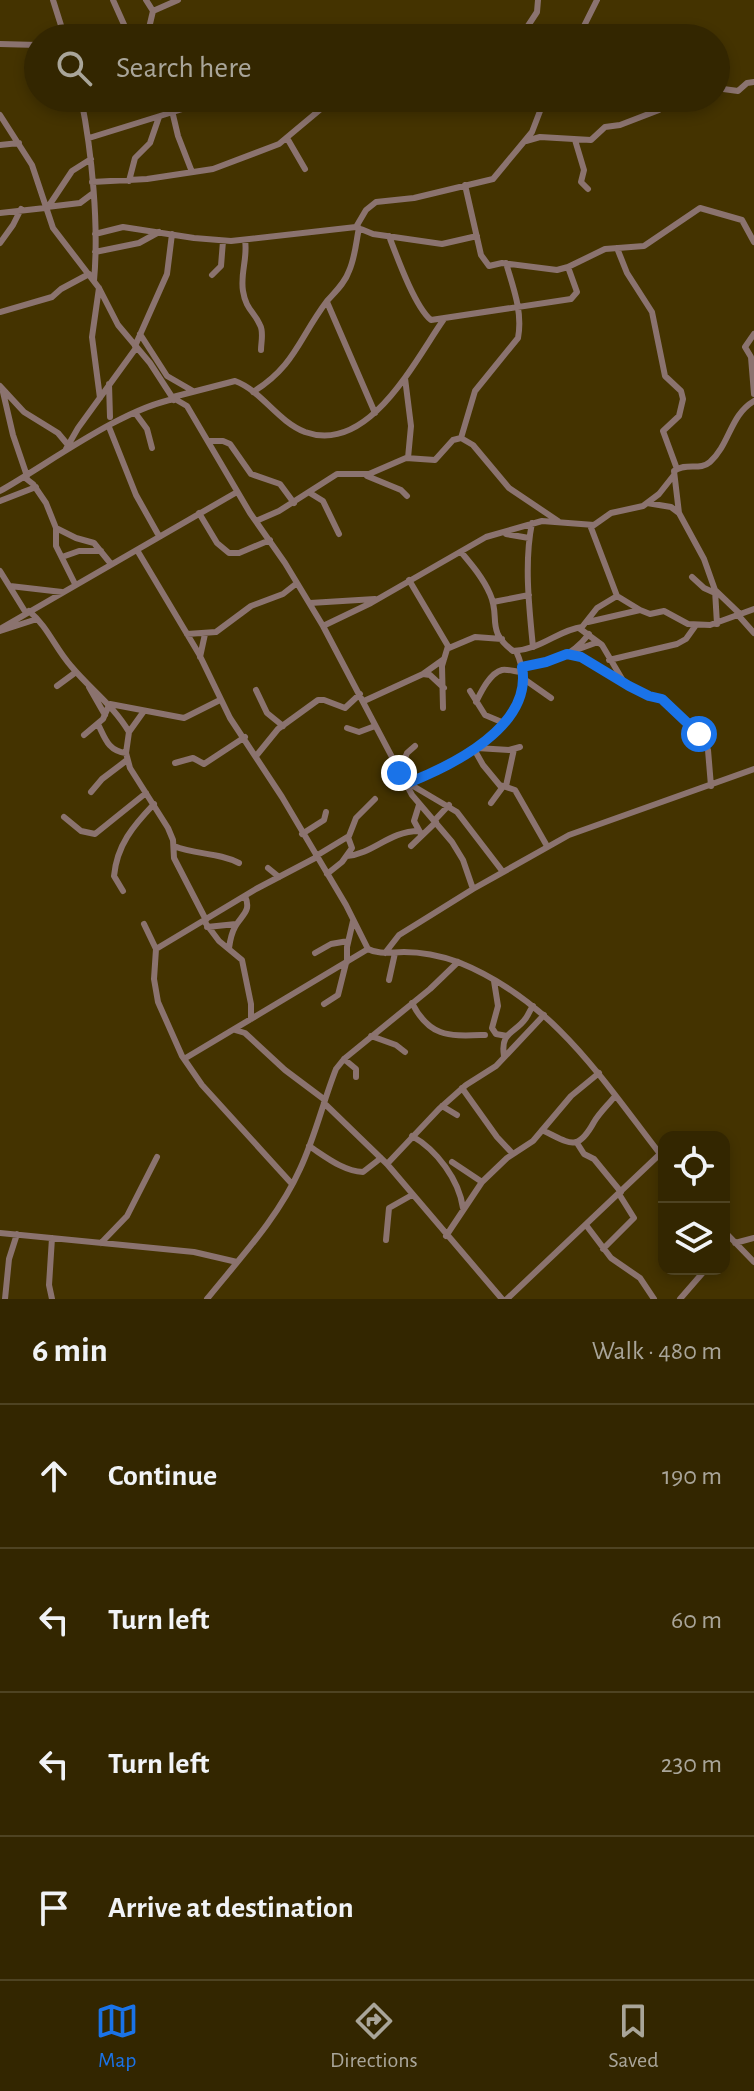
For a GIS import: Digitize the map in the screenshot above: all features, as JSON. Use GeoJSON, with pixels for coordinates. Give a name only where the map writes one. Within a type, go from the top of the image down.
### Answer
{"type":"FeatureCollection","features":[{"type":"Feature","properties":{"kind":"street"},"geometry":{"type":"LineString","coordinates":[[53,0],[61,24]]}},
{"type":"Feature","properties":{"kind":"street"},"geometry":{"type":"LineString","coordinates":[[113,0],[124,24]]}},
{"type":"Feature","properties":{"kind":"street"},"geometry":{"type":"LineString","coordinates":[[146,0],[153,11],[151,24]]}},
{"type":"Feature","properties":{"kind":"street"},"geometry":{"type":"LineString","coordinates":[[153,11],[178,0]]}},
{"type":"Feature","properties":{"kind":"street"},"geometry":{"type":"LineString","coordinates":[[530,24],[537,12],[538,0]]}},
{"type":"Feature","properties":{"kind":"street"},"geometry":{"type":"LineString","coordinates":[[585,24],[597,0]]}},
{"type":"Feature","properties":{"kind":"street"},"geometry":{"type":"LineString","coordinates":[[0,44],[24,45]]}},
{"type":"Feature","properties":{"kind":"street"},"geometry":{"type":"LineString","coordinates":[[730,90],[738,91],[747,83],[754,82]]}},
{"type":"Feature","properties":{"kind":"street"},"geometry":{"type":"LineString","coordinates":[[84,112],[91,159],[94,281]]}},
{"type":"Feature","properties":{"kind":"street"},"geometry":{"type":"LineString","coordinates":[[89,138],[172,112],[192,172]]}},
{"type":"Feature","properties":{"kind":"street"},"geometry":{"type":"LineString","coordinates":[[92,182],[129,181],[223,165],[279,144],[318,112]]}},
{"type":"Feature","properties":{"kind":"street"},"geometry":{"type":"LineString","coordinates":[[253,392],[276,378],[285,368],[349,272],[357,227],[366,210],[376,202],[414,198],[493,179],[526,141],[539,112]]}},
{"type":"Feature","properties":{"kind":"street"},"geometry":{"type":"LineString","coordinates":[[526,141],[540,137],[591,140],[605,127],[620,125],[654,112]]}},
{"type":"Feature","properties":{"kind":"street"},"geometry":{"type":"LineString","coordinates":[[0,115],[32,165],[53,228],[99,288],[118,325],[173,398],[187,406],[237,492],[310,603],[362,697],[399,773],[419,805],[435,821],[463,860],[473,889]]}},
{"type":"Feature","properties":{"kind":"street"},"geometry":{"type":"LineString","coordinates":[[129,181],[135,158],[150,143],[159,117]]}},
{"type":"Feature","properties":{"kind":"street"},"geometry":{"type":"LineString","coordinates":[[287,138],[305,169]]}},
{"type":"Feature","properties":{"kind":"street"},"geometry":{"type":"LineString","coordinates":[[575,140],[583,167],[581,182],[588,189]]}},
{"type":"Feature","properties":{"kind":"street"},"geometry":{"type":"LineString","coordinates":[[0,145],[19,143]]}},
{"type":"Feature","properties":{"kind":"street"},"geometry":{"type":"LineString","coordinates":[[46,207],[72,171],[91,159]]}},
{"type":"Feature","properties":{"kind":"street"},"geometry":{"type":"LineString","coordinates":[[465,185],[477,236],[485,263],[489,266],[506,263],[557,270],[568,267],[605,249],[644,246],[700,208],[742,220],[754,242]]}},
{"type":"Feature","properties":{"kind":"street"},"geometry":{"type":"LineString","coordinates":[[0,213],[80,203],[92,198]]}},
{"type":"Feature","properties":{"kind":"street"},"geometry":{"type":"LineString","coordinates":[[80,203],[109,229]]}},
{"type":"Feature","properties":{"kind":"street"},"geometry":{"type":"LineString","coordinates":[[0,243],[21,209]]}},
{"type":"Feature","properties":{"kind":"street"},"geometry":{"type":"LineString","coordinates":[[363,217],[368,232]]}},
{"type":"Feature","properties":{"kind":"street"},"geometry":{"type":"LineString","coordinates":[[95,234],[123,227],[223,241],[357,227],[368,232],[446,244],[477,236]]}},
{"type":"Feature","properties":{"kind":"street"},"geometry":{"type":"LineString","coordinates":[[95,252],[139,243],[159,232]]}},
{"type":"Feature","properties":{"kind":"street"},"geometry":{"type":"LineString","coordinates":[[67,449],[136,347],[167,274],[172,234]]}},
{"type":"Feature","properties":{"kind":"street"},"geometry":{"type":"LineString","coordinates":[[389,236],[401,268],[431,320],[555,303],[575,296],[577,292],[568,267]]}},
{"type":"Feature","properties":{"kind":"street"},"geometry":{"type":"LineString","coordinates":[[245,240],[241,280],[249,311],[261,326],[261,350]]}},
{"type":"Feature","properties":{"kind":"street"},"geometry":{"type":"LineString","coordinates":[[212,275],[221,264],[223,241]]}},
{"type":"Feature","properties":{"kind":"street"},"geometry":{"type":"LineString","coordinates":[[617,248],[627,273],[652,312],[665,376],[682,394],[679,416],[663,431],[675,472],[679,513],[704,559],[715,592],[717,624]]}},
{"type":"Feature","properties":{"kind":"street"},"geometry":{"type":"LineString","coordinates":[[461,438],[475,391],[518,338],[518,306],[506,263]]}},
{"type":"Feature","properties":{"kind":"street"},"geometry":{"type":"LineString","coordinates":[[0,312],[52,297],[89,274]]}},
{"type":"Feature","properties":{"kind":"street"},"geometry":{"type":"LineString","coordinates":[[99,288],[92,337],[100,399],[110,417]]}},
{"type":"Feature","properties":{"kind":"street"},"geometry":{"type":"LineString","coordinates":[[327,302],[375,413]]}},
{"type":"Feature","properties":{"kind":"street"},"geometry":{"type":"LineString","coordinates":[[0,491],[110,426],[173,398],[230,381],[240,383],[286,420],[313,433],[338,433],[375,413],[444,319]]}},
{"type":"Feature","properties":{"kind":"street"},"geometry":{"type":"LineString","coordinates":[[140,334],[167,376],[193,391]]}},
{"type":"Feature","properties":{"kind":"street"},"geometry":{"type":"LineString","coordinates":[[754,334],[745,347],[751,361],[754,394]]}},
{"type":"Feature","properties":{"kind":"street"},"geometry":{"type":"LineString","coordinates":[[405,376],[411,426],[408,458]]}},
{"type":"Feature","properties":{"kind":"street"},"geometry":{"type":"LineString","coordinates":[[109,384],[110,426],[136,495],[159,536]]}},
{"type":"Feature","properties":{"kind":"street"},"geometry":{"type":"LineString","coordinates":[[2,388],[24,412],[58,433],[67,449]]}},
{"type":"Feature","properties":{"kind":"street"},"geometry":{"type":"LineString","coordinates":[[2,388],[26,477],[36,487],[56,528],[56,546],[75,584]]}},
{"type":"Feature","properties":{"kind":"street"},"geometry":{"type":"LineString","coordinates":[[323,626],[378,599],[486,537],[532,523],[590,525],[611,513],[632,510],[647,503],[685,465],[705,466],[710,463],[738,413],[754,401]]}},
{"type":"Feature","properties":{"kind":"street"},"geometry":{"type":"LineString","coordinates":[[136,414],[147,429],[152,448]]}},
{"type":"Feature","properties":{"kind":"street"},"geometry":{"type":"LineString","coordinates":[[256,521],[294,503],[337,474],[363,474],[408,458],[435,460],[453,440],[461,438],[473,445],[509,488],[561,522]]}},
{"type":"Feature","properties":{"kind":"street"},"geometry":{"type":"LineString","coordinates":[[209,441],[230,444],[251,474],[280,484],[294,503]]}},
{"type":"Feature","properties":{"kind":"street"},"geometry":{"type":"LineString","coordinates":[[363,474],[401,490],[407,496]]}},
{"type":"Feature","properties":{"kind":"street"},"geometry":{"type":"LineString","coordinates":[[0,501],[36,487]]}},
{"type":"Feature","properties":{"kind":"street"},"geometry":{"type":"LineString","coordinates":[[0,630],[237,492]]}},
{"type":"Feature","properties":{"kind":"street"},"geometry":{"type":"LineString","coordinates":[[310,493],[323,501],[339,534]]}},
{"type":"Feature","properties":{"kind":"street"},"geometry":{"type":"LineString","coordinates":[[647,503],[671,507],[679,513]]}},
{"type":"Feature","properties":{"kind":"street"},"geometry":{"type":"LineString","coordinates":[[199,513],[217,543],[229,553],[239,553],[270,540]]}},
{"type":"Feature","properties":{"kind":"street"},"geometry":{"type":"LineString","coordinates":[[532,523],[529,595],[543,663]]}},
{"type":"Feature","properties":{"kind":"street"},"geometry":{"type":"LineString","coordinates":[[590,525],[617,596],[640,610],[650,614],[664,611],[683,622],[696,625],[717,624],[754,609]]}},
{"type":"Feature","properties":{"kind":"street"},"geometry":{"type":"LineString","coordinates":[[56,528],[94,543],[111,564]]}},
{"type":"Feature","properties":{"kind":"street"},"geometry":{"type":"LineString","coordinates":[[503,534],[529,538]]}},
{"type":"Feature","properties":{"kind":"street"},"geometry":{"type":"LineString","coordinates":[[137,550],[200,657],[220,700],[327,874],[368,949]]}},
{"type":"Feature","properties":{"kind":"street"},"geometry":{"type":"LineString","coordinates":[[62,557],[79,551],[101,551]]}},
{"type":"Feature","properties":{"kind":"street"},"geometry":{"type":"LineString","coordinates":[[406,783],[447,765],[474,748],[504,723],[521,697],[523,673],[516,651],[502,639],[493,622],[493,602],[483,581],[461,552]]}},
{"type":"Feature","properties":{"kind":"street"},"geometry":{"type":"LineString","coordinates":[[0,571],[27,612],[46,628],[76,672],[108,704],[129,732]]}},
{"type":"Feature","properties":{"kind":"street"},"geometry":{"type":"LineString","coordinates":[[692,577],[704,588],[715,592],[754,633]]}},
{"type":"Feature","properties":{"kind":"street"},"geometry":{"type":"LineString","coordinates":[[409,580],[449,648]]}},
{"type":"Feature","properties":{"kind":"street"},"geometry":{"type":"LineString","coordinates":[[187,634],[205,634],[222,629],[239,614],[283,594],[297,583]]}},
{"type":"Feature","properties":{"kind":"street"},"geometry":{"type":"LineString","coordinates":[[10,586],[62,592]]}},
{"type":"Feature","properties":{"kind":"street"},"geometry":{"type":"LineString","coordinates":[[493,602],[529,595]]}},
{"type":"Feature","properties":{"kind":"street"},"geometry":{"type":"LineString","coordinates":[[588,622],[597,608],[617,596]]}},
{"type":"Feature","properties":{"kind":"street"},"geometry":{"type":"LineString","coordinates":[[310,603],[378,599]]}},
{"type":"Feature","properties":{"kind":"street"},"geometry":{"type":"LineString","coordinates":[[579,628],[588,622],[640,610]]}},
{"type":"Feature","properties":{"kind":"street"},"geometry":{"type":"LineString","coordinates":[[0,630],[37,619]]}},
{"type":"Feature","properties":{"kind":"street"},"geometry":{"type":"LineString","coordinates":[[609,660],[677,644],[686,639],[696,625]]}},
{"type":"Feature","properties":{"kind":"street"},"geometry":{"type":"LineString","coordinates":[[516,651],[540,649],[573,628],[579,628],[598,642],[621,680]]}},
{"type":"Feature","properties":{"kind":"street"},"geometry":{"type":"LineString","coordinates":[[200,657],[205,634]]}},
{"type":"Feature","properties":{"kind":"street"},"geometry":{"type":"LineString","coordinates":[[576,650],[589,634]]}},
{"type":"Feature","properties":{"kind":"street"},"geometry":{"type":"LineString","coordinates":[[443,708],[442,673],[449,648],[475,637],[502,639]]}},
{"type":"Feature","properties":{"kind":"street"},"geometry":{"type":"LineString","coordinates":[[523,673],[598,642]]}},
{"type":"Feature","properties":{"kind":"street"},"geometry":{"type":"LineString","coordinates":[[567,654],[584,658],[641,693],[662,699],[696,730],[708,750],[711,786]]}},
{"type":"Feature","properties":{"kind":"street"},"geometry":{"type":"LineString","coordinates":[[256,756],[269,738],[318,700],[345,708],[362,697],[423,674],[444,659]]}},
{"type":"Feature","properties":{"kind":"street"},"geometry":{"type":"LineString","coordinates":[[476,702],[485,686],[496,674],[505,670],[523,673],[551,698]]}},
{"type":"Feature","properties":{"kind":"street"},"geometry":{"type":"LineString","coordinates":[[57,686],[76,672]]}},
{"type":"Feature","properties":{"kind":"street"},"geometry":{"type":"LineString","coordinates":[[423,674],[430,675],[444,688]]}},
{"type":"Feature","properties":{"kind":"street"},"geometry":{"type":"LineString","coordinates":[[89,685],[105,715]]}},
{"type":"Feature","properties":{"kind":"street"},"geometry":{"type":"LineString","coordinates":[[256,690],[267,713],[283,726]]}},
{"type":"Feature","properties":{"kind":"street"},"geometry":{"type":"LineString","coordinates":[[470,691],[485,715],[504,723]]}},
{"type":"Feature","properties":{"kind":"street"},"geometry":{"type":"LineString","coordinates":[[108,704],[184,718],[220,700]]}},
{"type":"Feature","properties":{"kind":"street"},"geometry":{"type":"LineString","coordinates":[[84,735],[105,715],[108,704]]}},
{"type":"Feature","properties":{"kind":"street"},"geometry":{"type":"LineString","coordinates":[[144,711],[129,732],[126,756],[168,828],[174,858],[206,923],[238,954],[244,966],[251,1019]]}},
{"type":"Feature","properties":{"kind":"street"},"geometry":{"type":"LineString","coordinates":[[98,724],[108,745],[126,756]]}},
{"type":"Feature","properties":{"kind":"street"},"geometry":{"type":"LineString","coordinates":[[347,728],[359,732],[375,726]]}},
{"type":"Feature","properties":{"kind":"street"},"geometry":{"type":"LineString","coordinates":[[175,763],[193,758],[204,764],[245,737]]}},
{"type":"Feature","properties":{"kind":"street"},"geometry":{"type":"LineString","coordinates":[[399,773],[407,753],[415,746]]}},
{"type":"Feature","properties":{"kind":"street"},"geometry":{"type":"LineString","coordinates":[[474,748],[517,748],[502,791],[491,803]]}},
{"type":"Feature","properties":{"kind":"street"},"geometry":{"type":"LineString","coordinates":[[474,748],[478,758],[503,786],[515,790],[547,846]]}},
{"type":"Feature","properties":{"kind":"street"},"geometry":{"type":"LineString","coordinates":[[91,792],[126,756]]}},
{"type":"Feature","properties":{"kind":"street"},"geometry":{"type":"LineString","coordinates":[[385,953],[399,935],[569,835],[754,769]]}},
{"type":"Feature","properties":{"kind":"street"},"geometry":{"type":"LineString","coordinates":[[406,783],[449,805],[474,832],[503,872]]}},
{"type":"Feature","properties":{"kind":"street"},"geometry":{"type":"LineString","coordinates":[[64,817],[81,831],[95,834],[146,793]]}},
{"type":"Feature","properties":{"kind":"street"},"geometry":{"type":"LineString","coordinates":[[156,949],[206,923],[245,896],[348,837],[360,813],[375,799]]}},
{"type":"Feature","properties":{"kind":"street"},"geometry":{"type":"LineString","coordinates":[[123,891],[114,876],[120,849],[127,834],[154,804]]}},
{"type":"Feature","properties":{"kind":"street"},"geometry":{"type":"LineString","coordinates":[[419,805],[414,821],[420,833]]}},
{"type":"Feature","properties":{"kind":"street"},"geometry":{"type":"LineString","coordinates":[[411,846],[449,805]]}},
{"type":"Feature","properties":{"kind":"street"},"geometry":{"type":"LineString","coordinates":[[302,834],[324,820],[326,812]]}},
{"type":"Feature","properties":{"kind":"street"},"geometry":{"type":"LineString","coordinates":[[347,856],[363,853],[395,835],[420,833]]}},
{"type":"Feature","properties":{"kind":"street"},"geometry":{"type":"LineString","coordinates":[[327,874],[352,848],[348,837]]}},
{"type":"Feature","properties":{"kind":"street"},"geometry":{"type":"LineString","coordinates":[[174,846],[227,857],[239,863]]}},
{"type":"Feature","properties":{"kind":"street"},"geometry":{"type":"LineString","coordinates":[[268,868],[279,877]]}},
{"type":"Feature","properties":{"kind":"street"},"geometry":{"type":"LineString","coordinates":[[229,948],[236,924],[247,911],[245,896]]}},
{"type":"Feature","properties":{"kind":"street"},"geometry":{"type":"LineString","coordinates":[[324,1004],[338,995],[353,921]]}},
{"type":"Feature","properties":{"kind":"street"},"geometry":{"type":"LineString","coordinates":[[206,923],[236,924]]}},
{"type":"Feature","properties":{"kind":"street"},"geometry":{"type":"LineString","coordinates":[[144,924],[156,949],[154,979],[158,1002],[184,1059],[202,1085],[292,1184]]}},
{"type":"Feature","properties":{"kind":"street"},"geometry":{"type":"LineString","coordinates":[[315,953],[331,944],[348,941]]}},
{"type":"Feature","properties":{"kind":"street"},"geometry":{"type":"LineString","coordinates":[[184,1059],[368,949],[385,953],[430,954],[458,962],[494,981],[544,1015],[572,1040],[658,1151]]}},
{"type":"Feature","properties":{"kind":"street"},"geometry":{"type":"LineString","coordinates":[[389,980],[395,953]]}},
{"type":"Feature","properties":{"kind":"street"},"geometry":{"type":"LineString","coordinates":[[207,1299],[266,1227],[292,1184],[336,1069],[458,962]]}},
{"type":"Feature","properties":{"kind":"street"},"geometry":{"type":"LineString","coordinates":[[494,981],[498,1006],[492,1028],[496,1034],[507,1036]]}},
{"type":"Feature","properties":{"kind":"street"},"geometry":{"type":"LineString","coordinates":[[412,1003],[425,1024],[437,1032],[485,1035]]}},
{"type":"Feature","properties":{"kind":"street"},"geometry":{"type":"LineString","coordinates":[[504,1056],[503,1041],[525,1021],[533,1006]]}},
{"type":"Feature","properties":{"kind":"street"},"geometry":{"type":"LineString","coordinates":[[387,1164],[442,1106],[487,1072],[544,1015]]}},
{"type":"Feature","properties":{"kind":"street"},"geometry":{"type":"LineString","coordinates":[[235,1030],[245,1033],[324,1101],[387,1164],[446,1236],[504,1299],[658,1160]]}},
{"type":"Feature","properties":{"kind":"street"},"geometry":{"type":"LineString","coordinates":[[371,1036],[396,1045],[405,1052]]}},
{"type":"Feature","properties":{"kind":"street"},"geometry":{"type":"LineString","coordinates":[[344,1059],[356,1069],[356,1077]]}},
{"type":"Feature","properties":{"kind":"street"},"geometry":{"type":"LineString","coordinates":[[446,1236],[482,1182],[533,1141],[571,1096],[599,1073]]}},
{"type":"Feature","properties":{"kind":"street"},"geometry":{"type":"LineString","coordinates":[[462,1088],[513,1154]]}},
{"type":"Feature","properties":{"kind":"street"},"geometry":{"type":"LineString","coordinates":[[542,1130],[577,1143],[588,1134],[615,1096]]}},
{"type":"Feature","properties":{"kind":"street"},"geometry":{"type":"LineString","coordinates":[[442,1106],[457,1115]]}},
{"type":"Feature","properties":{"kind":"street"},"geometry":{"type":"LineString","coordinates":[[412,1136],[428,1145],[436,1155],[461,1195],[463,1208]]}},
{"type":"Feature","properties":{"kind":"street"},"geometry":{"type":"LineString","coordinates":[[577,1143],[584,1154],[594,1159],[620,1193],[634,1218],[603,1249]]}},
{"type":"Feature","properties":{"kind":"street"},"geometry":{"type":"LineString","coordinates":[[309,1146],[343,1168],[356,1171],[369,1169],[381,1158]]}},
{"type":"Feature","properties":{"kind":"street"},"geometry":{"type":"LineString","coordinates":[[101,1243],[127,1216],[157,1157]]}},
{"type":"Feature","properties":{"kind":"street"},"geometry":{"type":"LineString","coordinates":[[452,1162],[482,1182]]}},
{"type":"Feature","properties":{"kind":"street"},"geometry":{"type":"LineString","coordinates":[[386,1240],[389,1208],[412,1195]]}},
{"type":"Feature","properties":{"kind":"street"},"geometry":{"type":"LineString","coordinates":[[586,1225],[611,1258],[635,1274],[650,1298]]}},
{"type":"Feature","properties":{"kind":"street"},"geometry":{"type":"LineString","coordinates":[[0,1233],[194,1252],[237,1262]]}},
{"type":"Feature","properties":{"kind":"street"},"geometry":{"type":"LineString","coordinates":[[5,1299],[9,1259],[17,1234]]}},
{"type":"Feature","properties":{"kind":"street"},"geometry":{"type":"LineString","coordinates":[[52,1238],[49,1285],[52,1299]]}},
{"type":"Feature","properties":{"kind":"street"},"geometry":{"type":"LineString","coordinates":[[730,1238],[754,1262]]}},
{"type":"Feature","properties":{"kind":"street"},"geometry":{"type":"LineString","coordinates":[[730,1243],[754,1238]]}},
{"type":"Feature","properties":{"kind":"street"},"geometry":{"type":"LineString","coordinates":[[680,1299],[701,1275]]}},
{"type":"Feature","properties":{"kind":"route"},"geometry":{"type":"LineString","coordinates":[[399,773],[405,784],[408,783],[447,765],[483,743],[500,728],[521,697],[524,682],[522,667],[567,654],[581,657],[629,686],[662,699],[699,734]]}}]}
